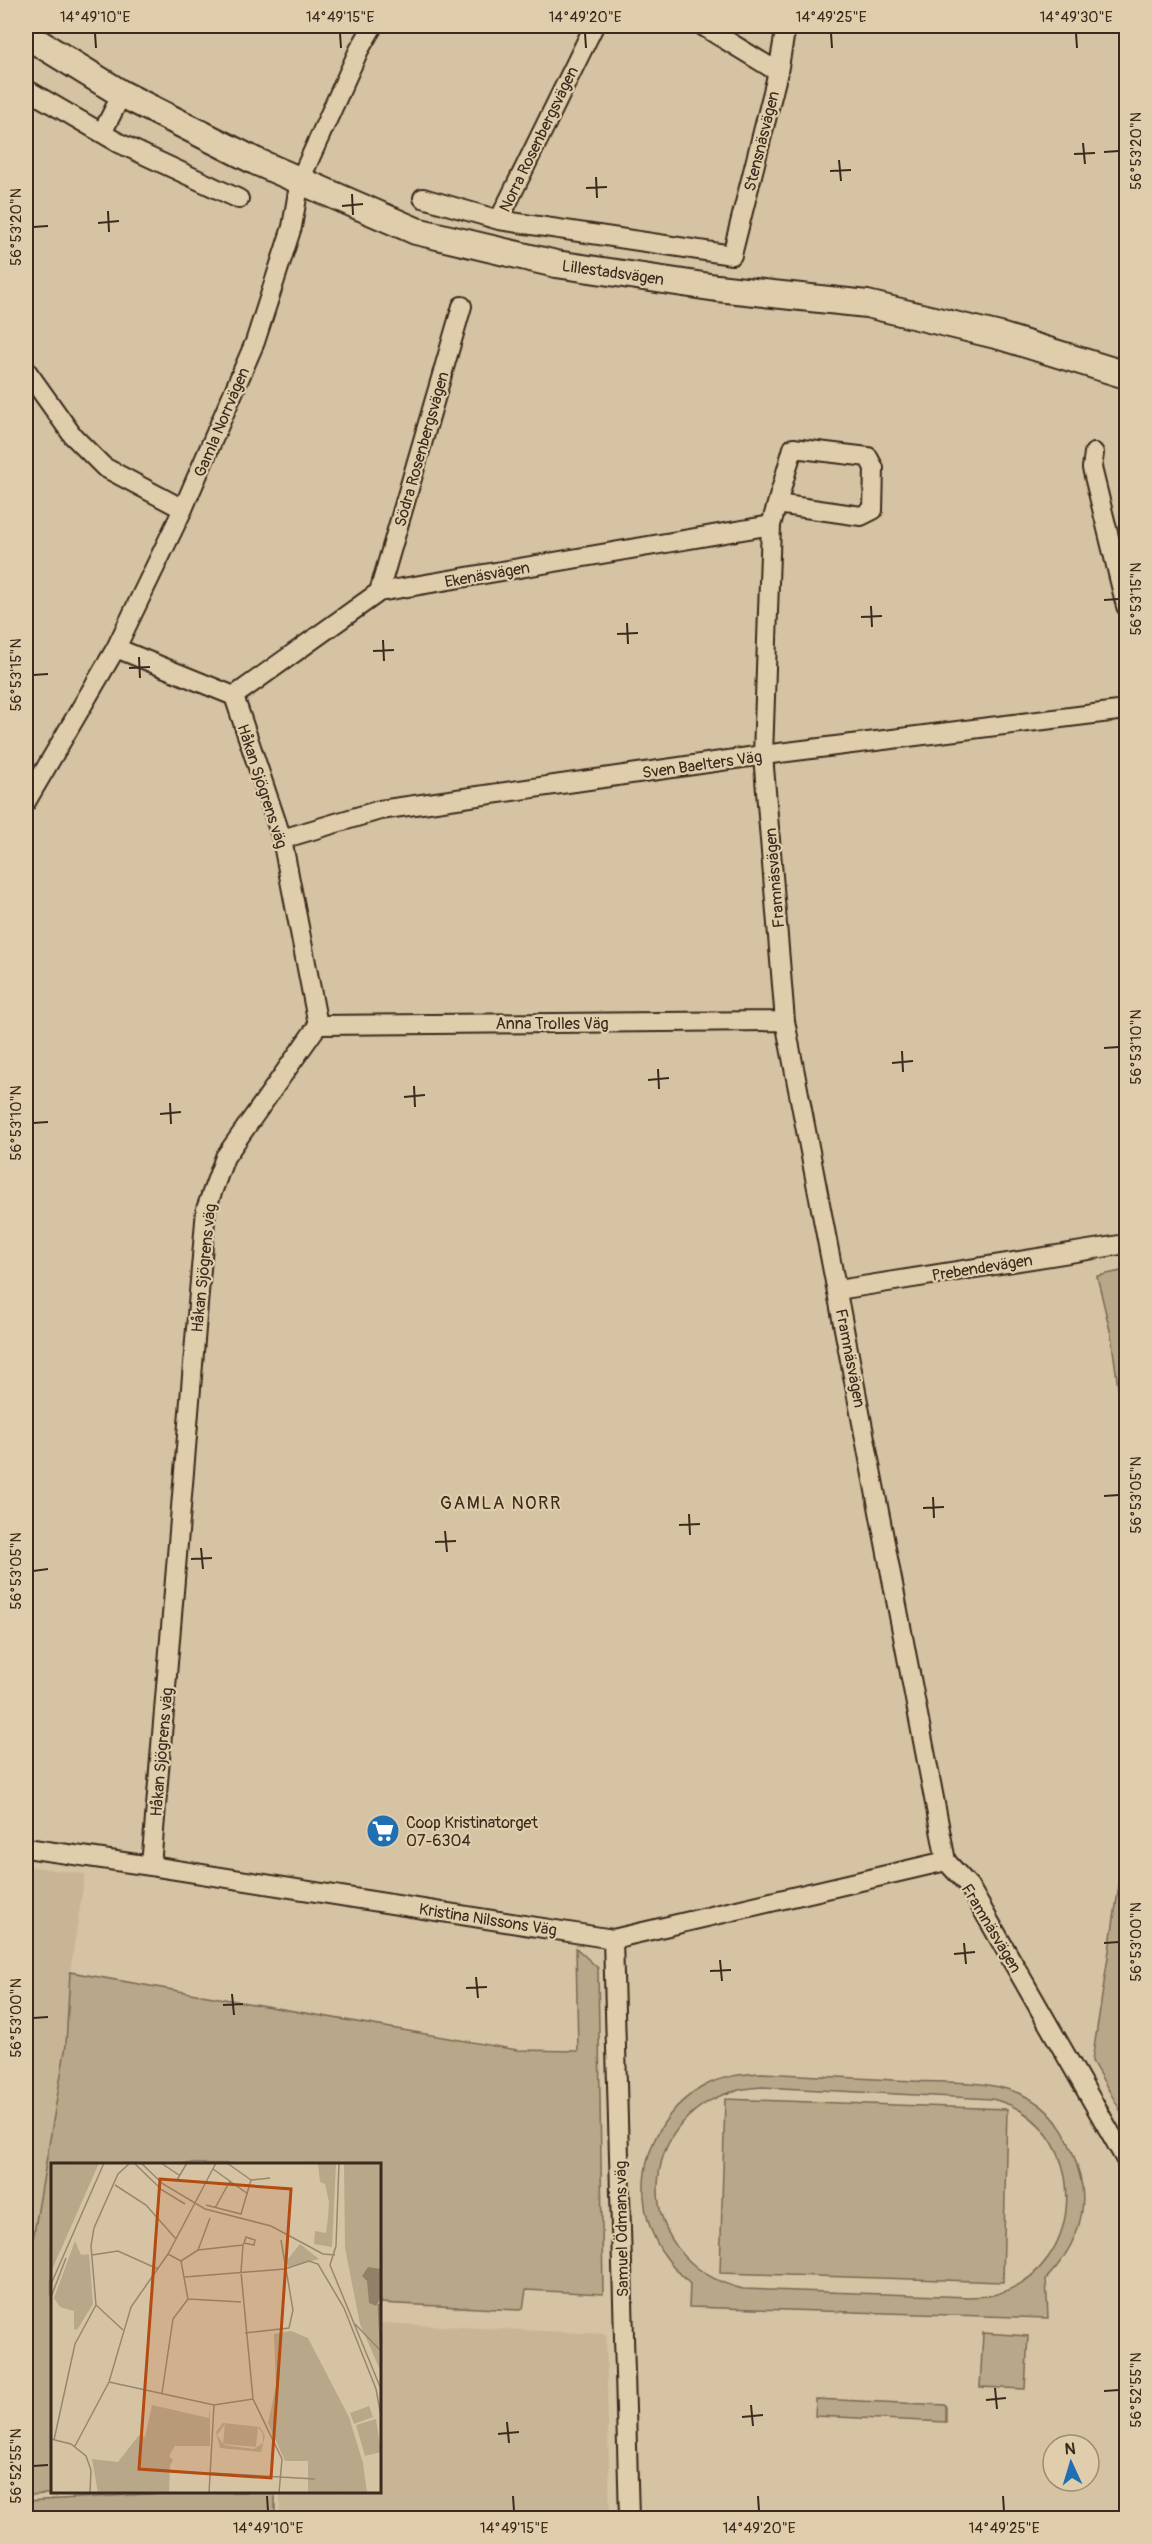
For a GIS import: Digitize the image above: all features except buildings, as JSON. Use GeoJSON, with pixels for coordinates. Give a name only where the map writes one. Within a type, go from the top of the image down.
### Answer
{"type":"FeatureCollection","features":[{"type":"Feature","properties":{"kind":"main road","name":"Lillestadsvägen"},"geometry":{"type":"LineString","coordinates":[[26,35],[122,94],[255,161],[416,231],[544,261],[717,288],[867,304],[1000,336],[1126,375]]}},
{"type":"Feature","properties":{"kind":"street","name":"Gamla Norrvägen"},"geometry":{"type":"LineString","coordinates":[[26,802],[31,780],[116,648],[183,509],[255,342],[292,227],[300,180],[359,50],[373,26]]}},
{"type":"Feature","properties":{"kind":"street","name":"Norra Rosenbergsvägen"},"geometry":{"type":"LineString","coordinates":[[499,220],[594,26]]}},
{"type":"Feature","properties":{"kind":"street"},"geometry":{"type":"LineString","coordinates":[[703,26],[778,72]]}},
{"type":"Feature","properties":{"kind":"street","name":"Stensnäsvägen"},"geometry":{"type":"LineString","coordinates":[[732,255],[778,72],[786,26]]}},
{"type":"Feature","properties":{"kind":"street"},"geometry":{"type":"LineString","coordinates":[[26,89],[102,133],[238,199]]}},
{"type":"Feature","properties":{"kind":"street"},"geometry":{"type":"LineString","coordinates":[[102,133],[122,94]]}},
{"type":"Feature","properties":{"kind":"street","name":"Lillestadsvägen"},"geometry":{"type":"LineString","coordinates":[[423,198],[499,220],[732,255]]}},
{"type":"Feature","properties":{"kind":"street","name":"Södra Rosenbergsvägen"},"geometry":{"type":"LineString","coordinates":[[379,592],[462,306]]}},
{"type":"Feature","properties":{"kind":"street"},"geometry":{"type":"LineString","coordinates":[[26,370],[73,436],[104,468],[183,509]]}},
{"type":"Feature","properties":{"kind":"street","name":"Framnäsvägen"},"geometry":{"type":"LineString","coordinates":[[777,504],[861,516],[873,510],[874,468],[868,457],[793,448],[777,504],[771,525],[763,755],[785,1022],[946,1861],[969,1886],[1126,2160]]}},
{"type":"Feature","properties":{"kind":"street"},"geometry":{"type":"LineString","coordinates":[[1094,453],[1092,468],[1126,606]]}},
{"type":"Feature","properties":{"kind":"street","name":"Ekenäsvägen"},"geometry":{"type":"LineString","coordinates":[[234,696],[379,592],[771,525]]}},
{"type":"Feature","properties":{"kind":"street"},"geometry":{"type":"LineString","coordinates":[[116,648],[234,696]]}},
{"type":"Feature","properties":{"kind":"street","name":"Håkan Sjögrens väg"},"geometry":{"type":"LineString","coordinates":[[151,1866],[206,1209],[225,1157],[318,1025],[282,839],[234,696]]}},
{"type":"Feature","properties":{"kind":"street","name":"Sven Baelters Väg"},"geometry":{"type":"LineString","coordinates":[[282,839],[380,810],[763,755],[1126,710]]}},
{"type":"Feature","properties":{"kind":"street","name":"Anna Trolles Väg"},"geometry":{"type":"LineString","coordinates":[[318,1025],[785,1022]]}},
{"type":"Feature","properties":{"kind":"street","name":"Prebendevägen"},"geometry":{"type":"LineString","coordinates":[[838,1290],[1126,1244]]}},
{"type":"Feature","properties":{"kind":"street","name":"Kristina Nilssons Väg"},"geometry":{"type":"LineString","coordinates":[[26,1848],[614,1939],[946,1861]]}},
{"type":"Feature","properties":{"kind":"street","name":"Samuel Ödmans väg"},"geometry":{"type":"LineString","coordinates":[[614,1939],[628,2518]]}},
{"type":"Feature","properties":{"kind":"shaded area"},"geometry":{"type":"Polygon","coordinates":[[[1126,1270],[1126,1446],[1111,1335],[1097,1276],[1126,1270]]]}},
{"type":"Feature","properties":{"kind":"shaded area"},"geometry":{"type":"Polygon","coordinates":[[[1126,1840],[1126,2120],[1092,2061],[1126,1840]]]}},
{"type":"Feature","properties":{"kind":"shaded area"},"geometry":{"type":"Polygon","coordinates":[[[26,1866],[85,1874],[70,1972],[66,2045],[30,2257],[26,2256],[26,1866]]]}},
{"type":"Feature","properties":{"kind":"shaded area"},"geometry":{"type":"Polygon","coordinates":[[[576,1948],[598,1968],[603,2294],[526,2290],[523,2309],[519,2310],[381,2303],[381,2163],[51,2163],[51,2493],[69,2493],[26,2495],[26,2256],[30,2257],[66,2045],[70,1972],[517,2050],[578,2051],[576,1948]]]}},
{"type":"Feature","properties":{"kind":"shaded area"},"geometry":{"type":"Polygon","coordinates":[[[762,2073],[972,2083],[1016,2092],[1039,2105],[1056,2122],[1068,2142],[1080,2176],[1083,2205],[1071,2245],[1046,2279],[1048,2318],[689,2307],[690,2284],[663,2253],[648,2220],[644,2198],[649,2154],[658,2133],[685,2099],[718,2080],[762,2073]],[[762,2087],[719,2096],[687,2117],[667,2146],[658,2180],[661,2214],[676,2246],[703,2272],[743,2289],[970,2297],[993,2295],[1025,2280],[1048,2257],[1062,2228],[1067,2197],[1062,2165],[1048,2136],[1025,2113],[992,2099],[762,2087]]]}},
{"type":"Feature","properties":{"kind":"shaded area"},"geometry":{"type":"Polygon","coordinates":[[[725,2099],[1007,2109],[1003,2282],[720,2273],[725,2099]]]}},
{"type":"Feature","properties":{"kind":"shaded area"},"geometry":{"type":"Polygon","coordinates":[[[381,2323],[606,2334],[610,2518],[279,2518],[280,2493],[381,2493],[381,2323]]]}},
{"type":"Feature","properties":{"kind":"shaded area"},"geometry":{"type":"Polygon","coordinates":[[[983,2333],[1028,2336],[1025,2389],[980,2387],[983,2333]]]}},
{"type":"Feature","properties":{"kind":"shaded area"},"geometry":{"type":"Polygon","coordinates":[[[816,2399],[946,2405],[946,2422],[815,2416],[816,2399]]]}},
{"type":"Feature","properties":{"kind":"shaded area"},"geometry":{"type":"Polygon","coordinates":[[[164,2493],[275,2493],[275,2518],[26,2518],[26,2501],[164,2493]]]}},
{"type":"Feature","properties":{"kind":"place","name":"Coop Kristinatorget 07-6304"},"geometry":{"type":"Point","coordinates":[383,1831]}},
{"type":"Feature","properties":{"kind":"district","name":"GAMLA NORR"},"geometry":{"type":"Point","coordinates":[501,1503]}}]}
